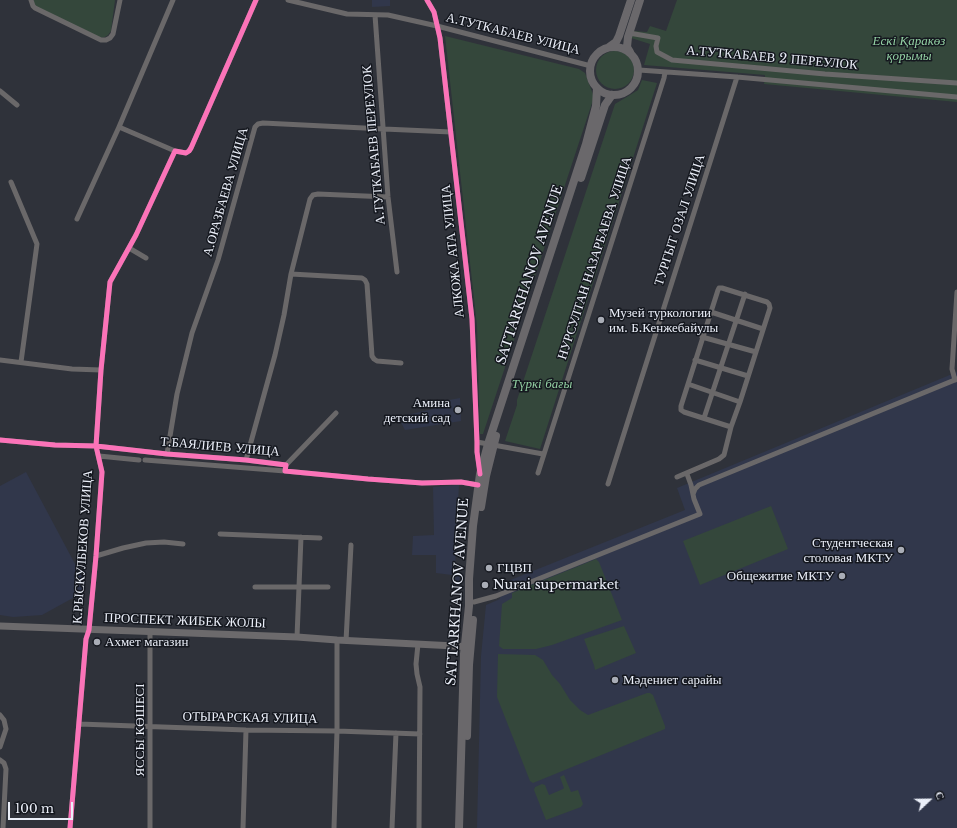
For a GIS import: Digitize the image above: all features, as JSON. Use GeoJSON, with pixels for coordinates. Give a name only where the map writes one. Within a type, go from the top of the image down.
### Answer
{"type":"FeatureCollection","features":[{"type":"Feature","properties":{"kind":"main road"},"geometry":{"type":"LineString","coordinates":[[608,47],[619,47],[626,49],[635,58],[639,70],[638,78],[634,85],[620,94],[612,95],[597,88],[590,74],[593,59],[598,53],[616,42],[631,0]]}},
{"type":"Feature","properties":{"kind":"main road"},"geometry":{"type":"LineString","coordinates":[[630,52],[627,42],[640,0]]}},
{"type":"Feature","properties":{"kind":"main road","name":"SATTARKHANOV AVENUE"},"geometry":{"type":"LineString","coordinates":[[459,828],[467,647],[474,602],[478,527],[491,444],[586,144],[596,106],[597,88]]}},
{"type":"Feature","properties":{"kind":"main road","name":"SATTARKHANOV AVENUE"},"geometry":{"type":"LineString","coordinates":[[464,828],[469,579],[473,526],[480,474],[605,105],[612,95]]}},
{"type":"Feature","properties":{"kind":"main road","name":"ПРОСПЕКТ ЖИБЕК ЖОЛЫ"},"geometry":{"type":"LineString","coordinates":[[0,626],[297,637],[467,647]]}},
{"type":"Feature","properties":{"kind":"street"},"geometry":{"type":"LineString","coordinates":[[31,0],[35,8],[101,40],[106,40],[114,34],[120,0]]}},
{"type":"Feature","properties":{"kind":"street"},"geometry":{"type":"LineString","coordinates":[[77,219],[119,127],[173,0]]}},
{"type":"Feature","properties":{"kind":"street"},"geometry":{"type":"LineString","coordinates":[[119,127],[175,151],[186,153],[191,148],[256,0]]}},
{"type":"Feature","properties":{"kind":"street","name":"А.ТУТКАБАЕВ УЛИЦА"},"geometry":{"type":"LineString","coordinates":[[288,0],[347,14],[388,15],[437,26],[591,66]]}},
{"type":"Feature","properties":{"kind":"street","name":"АЛКОЖА АТА УЛИЦА"},"geometry":{"type":"LineString","coordinates":[[427,0],[434,12],[440,38],[472,319],[477,452],[480,474]]}},
{"type":"Feature","properties":{"kind":"street","name":"А.ТУТКАБАЕВ ПЕРЕУЛОК"},"geometry":{"type":"LineString","coordinates":[[375,15],[388,197],[397,272]]}},
{"type":"Feature","properties":{"kind":"street","name":"А.ТУТКАБАЕВ 2 ПЕРЕУЛОК"},"geometry":{"type":"LineString","coordinates":[[629,33],[658,38],[656,46],[657,52],[672,60],[802,72],[957,83]]}},
{"type":"Feature","properties":{"kind":"street"},"geometry":{"type":"LineString","coordinates":[[639,70],[736,77],[957,97]]}},
{"type":"Feature","properties":{"kind":"street","name":"НУРСУЛТАН НАЗАРБАЕВА УЛИЦА"},"geometry":{"type":"LineString","coordinates":[[538,473],[665,72]]}},
{"type":"Feature","properties":{"kind":"street","name":"ТУРГЫТ ОЗАЛ УЛИЦА"},"geometry":{"type":"LineString","coordinates":[[608,484],[736,77]]}},
{"type":"Feature","properties":{"kind":"street"},"geometry":{"type":"LineString","coordinates":[[0,91],[17,105]]}},
{"type":"Feature","properties":{"kind":"street","name":"А.ОРАЗБАЕВА УЛИЦА"},"geometry":{"type":"LineString","coordinates":[[167,454],[177,394],[192,333],[218,260],[255,127],[258,124],[263,123],[451,132]]}},
{"type":"Feature","properties":{"kind":"street","name":"К.РЫСКУЛБЕКОВ УЛИЦА"},"geometry":{"type":"LineString","coordinates":[[70,828],[86,639],[89,630],[96,556],[102,472],[96,446],[101,370],[110,282],[136,235],[175,151]]}},
{"type":"Feature","properties":{"kind":"street"},"geometry":{"type":"LineString","coordinates":[[11,182],[37,244],[21,362]]}},
{"type":"Feature","properties":{"kind":"street"},"geometry":{"type":"LineString","coordinates":[[246,460],[275,355],[291,274],[310,199],[313,195],[318,194],[388,197]]}},
{"type":"Feature","properties":{"kind":"street"},"geometry":{"type":"LineString","coordinates":[[129,248],[146,258]]}},
{"type":"Feature","properties":{"kind":"street"},"geometry":{"type":"LineString","coordinates":[[291,274],[362,278],[365,280],[367,284],[372,356],[377,361],[401,363]]}},
{"type":"Feature","properties":{"kind":"street"},"geometry":{"type":"LineString","coordinates":[[677,477],[687,474],[724,455],[731,427],[770,308],[767,302],[745,294],[719,288],[702,337],[681,410],[731,427]]}},
{"type":"Feature","properties":{"kind":"street"},"geometry":{"type":"LineString","coordinates":[[693,494],[699,485],[956,380],[952,369],[957,292]]}},
{"type":"Feature","properties":{"kind":"street"},"geometry":{"type":"LineString","coordinates":[[704,418],[745,294]]}},
{"type":"Feature","properties":{"kind":"street"},"geometry":{"type":"LineString","coordinates":[[711,312],[763,329]]}},
{"type":"Feature","properties":{"kind":"street"},"geometry":{"type":"LineString","coordinates":[[702,337],[756,352]]}},
{"type":"Feature","properties":{"kind":"street"},"geometry":{"type":"LineString","coordinates":[[0,360],[72,369],[101,370]]}},
{"type":"Feature","properties":{"kind":"street"},"geometry":{"type":"LineString","coordinates":[[695,360],[720,369],[748,376]]}},
{"type":"Feature","properties":{"kind":"street"},"geometry":{"type":"LineString","coordinates":[[688,384],[740,402]]}},
{"type":"Feature","properties":{"kind":"street","name":"Т.БАЯЛИЕВ УЛИЦА"},"geometry":{"type":"LineString","coordinates":[[285,471],[286,465],[336,413]]}},
{"type":"Feature","properties":{"kind":"street","name":"Т.БАЯЛИЕВ УЛИЦА"},"geometry":{"type":"LineString","coordinates":[[0,440],[55,445],[96,446],[286,465]]}},
{"type":"Feature","properties":{"kind":"street"},"geometry":{"type":"LineString","coordinates":[[477,442],[543,454]]}},
{"type":"Feature","properties":{"kind":"street"},"geometry":{"type":"LineString","coordinates":[[99,456],[139,460]]}},
{"type":"Feature","properties":{"kind":"street","name":"Т.БАЯЛИЕВ УЛИЦА"},"geometry":{"type":"LineString","coordinates":[[146,460],[285,471],[368,480],[422,483],[461,482],[478,485]]}},
{"type":"Feature","properties":{"kind":"street"},"geometry":{"type":"LineString","coordinates":[[474,602],[496,596],[700,514],[687,474]]}},
{"type":"Feature","properties":{"kind":"street"},"geometry":{"type":"LineString","coordinates":[[220,534],[320,538]]}},
{"type":"Feature","properties":{"kind":"street"},"geometry":{"type":"LineString","coordinates":[[297,637],[301,537]]}},
{"type":"Feature","properties":{"kind":"street","name":"К.РЫСКУЛБЕКОВ УЛИЦА"},"geometry":{"type":"LineString","coordinates":[[96,556],[146,543],[164,542],[183,544]]}},
{"type":"Feature","properties":{"kind":"street"},"geometry":{"type":"LineString","coordinates":[[346,641],[351,545]]}},
{"type":"Feature","properties":{"kind":"street"},"geometry":{"type":"LineString","coordinates":[[255,587],[328,587]]}},
{"type":"Feature","properties":{"kind":"street","name":"ЯССЫ КӨШЕСІ"},"geometry":{"type":"LineString","coordinates":[[150,632],[150,828]]}},
{"type":"Feature","properties":{"kind":"street"},"geometry":{"type":"LineString","coordinates":[[334,828],[337,731],[337,640]]}},
{"type":"Feature","properties":{"kind":"street"},"geometry":{"type":"LineString","coordinates":[[418,644],[416,664],[420,687],[419,828]]}},
{"type":"Feature","properties":{"kind":"street"},"geometry":{"type":"LineString","coordinates":[[0,715],[4,720],[6,729],[0,748]]}},
{"type":"Feature","properties":{"kind":"street","name":"ОТЫРАРСКАЯ УЛИЦА"},"geometry":{"type":"LineString","coordinates":[[79,724],[420,734]]}},
{"type":"Feature","properties":{"kind":"street"},"geometry":{"type":"LineString","coordinates":[[243,828],[246,730]]}},
{"type":"Feature","properties":{"kind":"street"},"geometry":{"type":"LineString","coordinates":[[392,828],[396,733]]}},
{"type":"Feature","properties":{"kind":"street"},"geometry":{"type":"LineString","coordinates":[[0,760],[4,763],[6,769],[3,828]]}},
{"type":"Feature","properties":{"kind":"shaded area"},"geometry":{"type":"Polygon","coordinates":[[[372,0],[390,0],[390,6],[372,7],[372,0]]]}},
{"type":"Feature","properties":{"kind":"shaded area"},"geometry":{"type":"Polygon","coordinates":[[[957,372],[957,828],[477,828],[481,656],[486,605],[500,599],[502,596],[503,583],[685,510],[677,488],[957,372]]]}},
{"type":"Feature","properties":{"kind":"shaded area"},"geometry":{"type":"Polygon","coordinates":[[[460,398],[461,421],[405,430],[398,417],[433,409],[449,400],[460,398]]]}},
{"type":"Feature","properties":{"kind":"shaded area"},"geometry":{"type":"Polygon","coordinates":[[[26,472],[83,579],[82,593],[42,615],[13,617],[0,615],[0,486],[26,472]]]}},
{"type":"Feature","properties":{"kind":"shaded area"},"geometry":{"type":"Polygon","coordinates":[[[459,485],[455,574],[460,575],[459,588],[452,587],[452,575],[436,573],[436,555],[412,555],[413,536],[434,535],[433,487],[459,485]]]}},
{"type":"Feature","properties":{"kind":"green space"},"geometry":{"type":"Polygon","coordinates":[[[34,0],[115,0],[111,31],[108,35],[101,38],[34,7],[34,0]]]}},
{"type":"Feature","properties":{"kind":"green space","name":"Ескі Қаракөз қорымы"},"geometry":{"type":"Polygon","coordinates":[[[677,0],[957,0],[957,102],[764,84],[765,75],[644,65],[650,44],[631,38],[633,31],[647,32],[650,26],[666,31],[677,0]]]}},
{"type":"Feature","properties":{"kind":"green space"},"geometry":{"type":"Polygon","coordinates":[[[445,36],[579,69],[585,73],[594,97],[483,434],[480,434],[477,326],[445,36]]]}},
{"type":"Feature","properties":{"kind":"green space"},"geometry":{"type":"Polygon","coordinates":[[[615,51],[628,57],[634,70],[628,83],[615,89],[602,83],[596,70],[602,57],[615,51]]]}},
{"type":"Feature","properties":{"kind":"green space","name":"Түркі бағы"},"geometry":{"type":"Polygon","coordinates":[[[642,80],[657,83],[540,449],[505,441],[517,405],[517,400],[615,104],[638,90],[642,80]]]}},
{"type":"Feature","properties":{"kind":"green space"},"geometry":{"type":"Polygon","coordinates":[[[771,506],[788,549],[700,585],[683,541],[771,506]]]}},
{"type":"Feature","properties":{"kind":"green space"},"geometry":{"type":"Polygon","coordinates":[[[596,559],[599,562],[622,620],[552,645],[536,649],[503,649],[499,646],[502,604],[512,598],[512,593],[596,559]]]}},
{"type":"Feature","properties":{"kind":"green space"},"geometry":{"type":"Polygon","coordinates":[[[624,626],[636,653],[595,670],[584,639],[624,626]]]}},
{"type":"Feature","properties":{"kind":"green space"},"geometry":{"type":"Polygon","coordinates":[[[498,654],[535,655],[543,660],[570,700],[580,710],[588,715],[650,693],[653,695],[665,729],[533,783],[530,781],[497,697],[498,654]]]}},
{"type":"Feature","properties":{"kind":"green space"},"geometry":{"type":"Polygon","coordinates":[[[564,775],[571,792],[578,790],[583,804],[581,807],[546,820],[534,790],[535,787],[542,784],[545,785],[549,795],[564,788],[560,777],[564,775]]]}},
{"type":"Feature","properties":{"kind":"cycle path"},"geometry":{"type":"LineString","coordinates":[[70,828],[86,639],[89,630],[96,556],[102,472],[96,446],[101,370],[110,282],[136,235],[175,151],[186,153],[191,148],[256,0]]}},
{"type":"Feature","properties":{"kind":"cycle path"},"geometry":{"type":"LineString","coordinates":[[427,0],[434,12],[440,38],[472,319],[477,452],[480,474]]}},
{"type":"Feature","properties":{"kind":"cycle path"},"geometry":{"type":"LineString","coordinates":[[0,440],[55,445],[96,446],[167,454],[246,460],[286,465],[285,471],[368,479],[422,483],[461,482],[478,485]]}},
{"type":"Feature","properties":{"kind":"place","name":"Музей туркологии им. Б.Кенжебайулы"},"geometry":{"type":"Point","coordinates":[601,320]}},
{"type":"Feature","properties":{"kind":"place","name":"Амина детский сад"},"geometry":{"type":"Point","coordinates":[458,410]}},
{"type":"Feature","properties":{"kind":"place","name":"Студентческая столовая МКТУ"},"geometry":{"type":"Point","coordinates":[901,550]}},
{"type":"Feature","properties":{"kind":"place","name":"ГЦВП"},"geometry":{"type":"Point","coordinates":[489,568]}},
{"type":"Feature","properties":{"kind":"place","name":"Общежитие МКТУ"},"geometry":{"type":"Point","coordinates":[842,576]}},
{"type":"Feature","properties":{"kind":"place","name":"Nurai supermarket"},"geometry":{"type":"Point","coordinates":[485,585]}},
{"type":"Feature","properties":{"kind":"place","name":"Ахмет магазин"},"geometry":{"type":"Point","coordinates":[97,642]}},
{"type":"Feature","properties":{"kind":"place","name":"Мәдениет сарайы"},"geometry":{"type":"Point","coordinates":[615,680]}}]}
